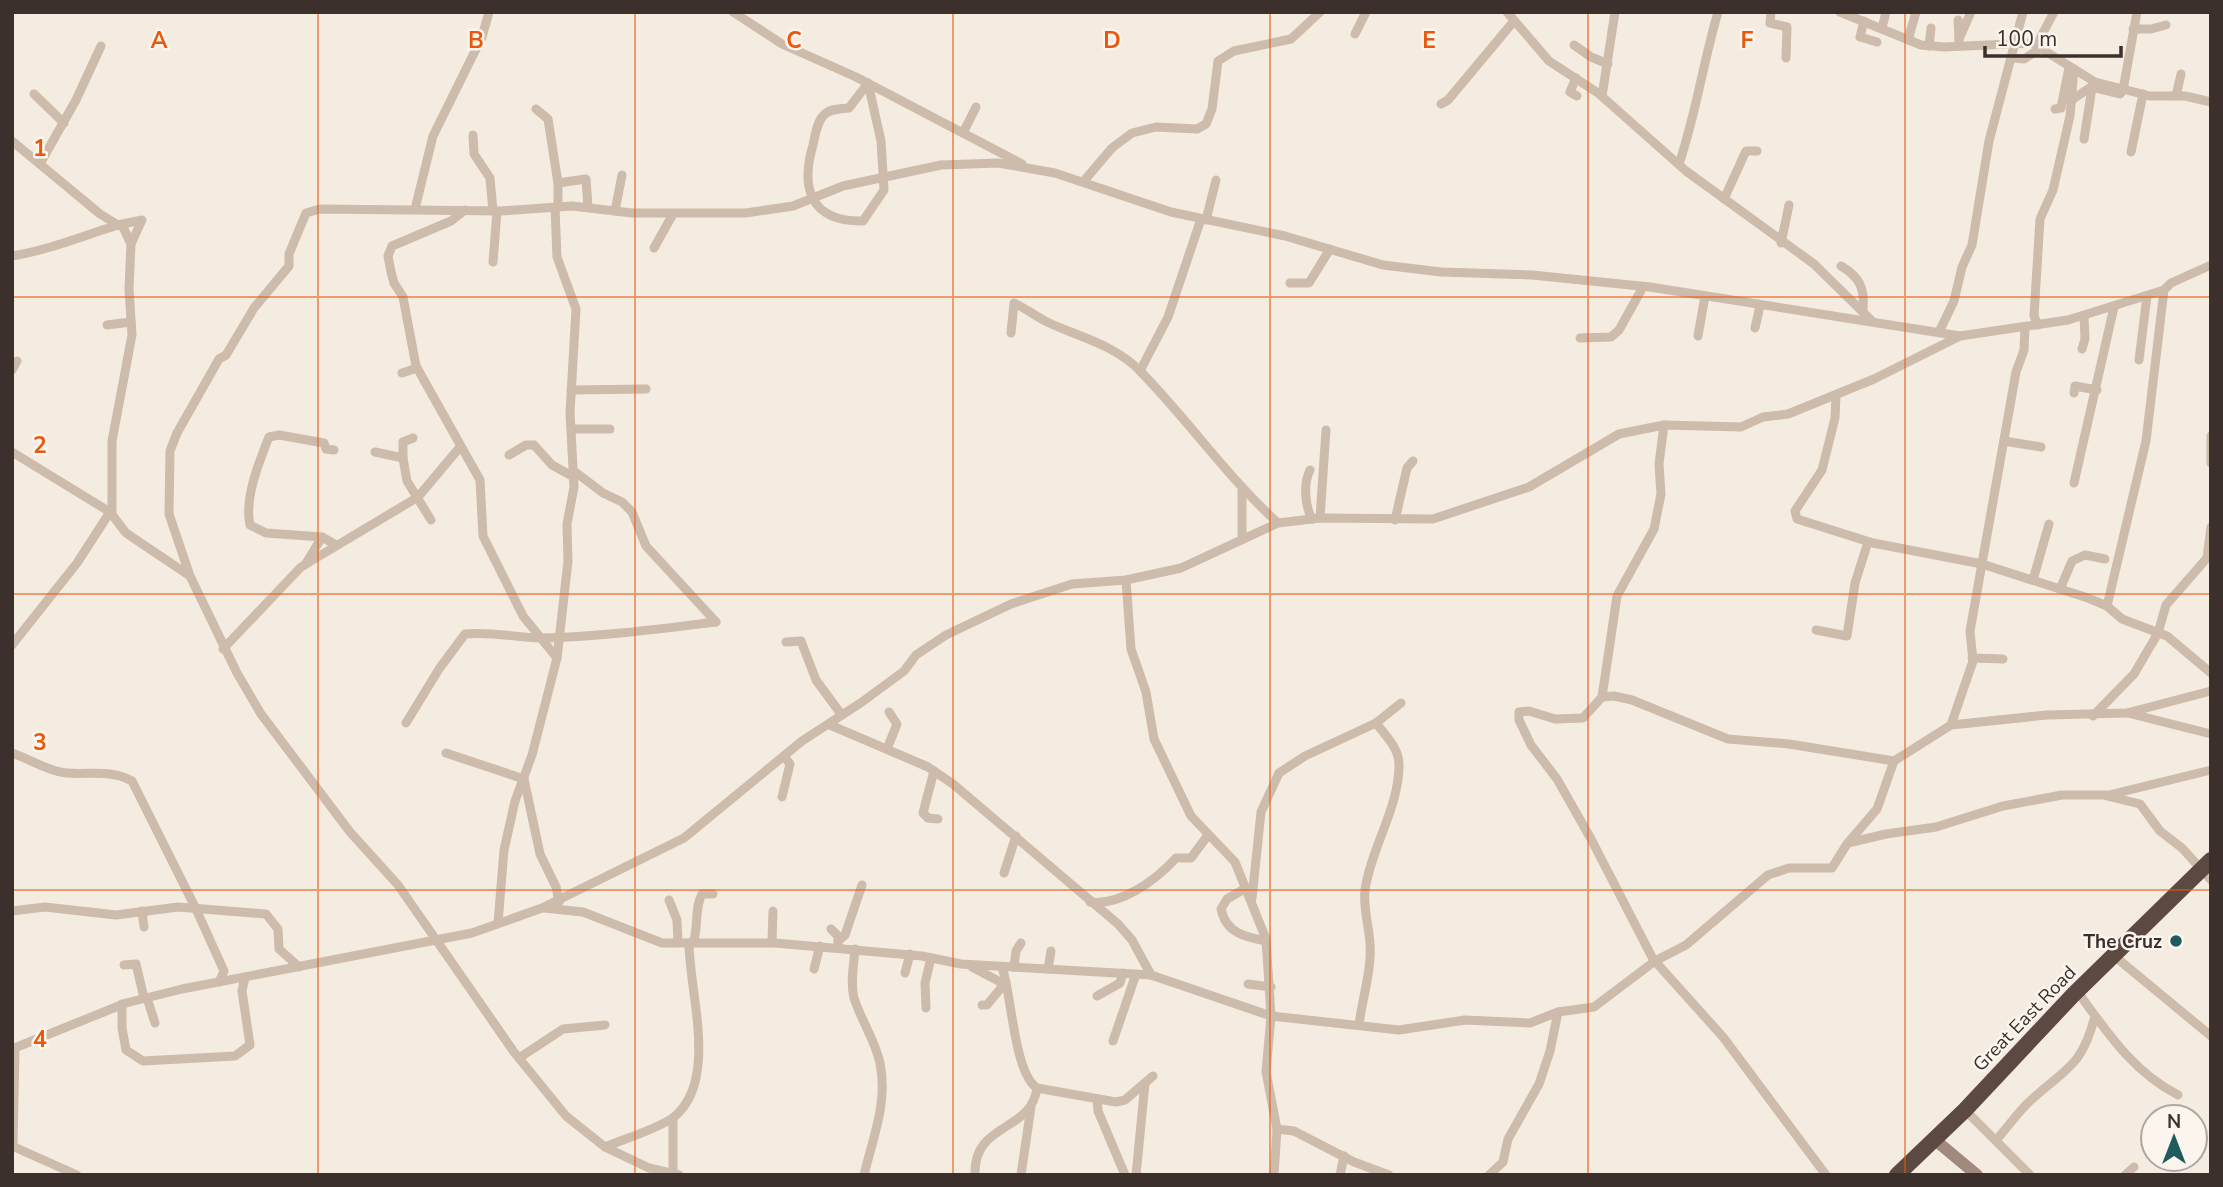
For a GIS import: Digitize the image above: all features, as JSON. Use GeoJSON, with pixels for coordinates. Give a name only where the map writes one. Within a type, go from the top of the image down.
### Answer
{"type":"FeatureCollection","features":[{"type":"Feature","properties":{"kind":"highway","name":"Great East Road"},"geometry":{"type":"LineString","coordinates":[[1897,1175],[1965,1110],[2113,955],[2208,870]]}},
{"type":"Feature","properties":{"kind":"main road"},"geometry":{"type":"LineString","coordinates":[[1934,1139],[1977,1175]]}},
{"type":"Feature","properties":{"kind":"street"},"geometry":{"type":"LineString","coordinates":[[415,209],[433,136],[482,37],[489,12]]}},
{"type":"Feature","properties":{"kind":"street"},"geometry":{"type":"LineString","coordinates":[[733,12],[782,44],[868,83],[1030,168]]}},
{"type":"Feature","properties":{"kind":"street"},"geometry":{"type":"LineString","coordinates":[[1083,182],[1112,148],[1132,133],[1156,127],[1196,130],[1206,124],[1212,109],[1218,61],[1234,51],[1290,39],[1320,12]]}},
{"type":"Feature","properties":{"kind":"street"},"geometry":{"type":"LineString","coordinates":[[1355,34],[1366,12]]}},
{"type":"Feature","properties":{"kind":"street"},"geometry":{"type":"LineString","coordinates":[[1507,12],[1549,61],[1602,96],[1724,200],[1814,264],[1873,322]]}},
{"type":"Feature","properties":{"kind":"street"},"geometry":{"type":"LineString","coordinates":[[1602,96],[1615,12]]}},
{"type":"Feature","properties":{"kind":"street"},"geometry":{"type":"LineString","coordinates":[[1679,164],[1692,124],[1706,50],[1718,12]]}},
{"type":"Feature","properties":{"kind":"street"},"geometry":{"type":"LineString","coordinates":[[1771,12],[1770,23],[1787,27],[1786,58]]}},
{"type":"Feature","properties":{"kind":"street"},"geometry":{"type":"LineString","coordinates":[[1840,12],[1929,46],[2017,43],[2039,47],[2071,67],[2092,86],[2211,102]]}},
{"type":"Feature","properties":{"kind":"street"},"geometry":{"type":"LineString","coordinates":[[1882,28],[1886,12]]}},
{"type":"Feature","properties":{"kind":"street"},"geometry":{"type":"LineString","coordinates":[[1908,40],[1916,12]]}},
{"type":"Feature","properties":{"kind":"street"},"geometry":{"type":"LineString","coordinates":[[1959,43],[1971,12]]}},
{"type":"Feature","properties":{"kind":"street"},"geometry":{"type":"LineString","coordinates":[[1939,332],[1954,300],[1962,267],[1972,245],[1989,141],[2023,12]]}},
{"type":"Feature","properties":{"kind":"street"},"geometry":{"type":"LineString","coordinates":[[2012,58],[2024,59],[2039,47],[2053,12]]}},
{"type":"Feature","properties":{"kind":"street"},"geometry":{"type":"LineString","coordinates":[[2123,90],[2137,12]]}},
{"type":"Feature","properties":{"kind":"street"},"geometry":{"type":"LineString","coordinates":[[1441,104],[1448,100],[1514,20]]}},
{"type":"Feature","properties":{"kind":"street"},"geometry":{"type":"LineString","coordinates":[[1958,20],[1959,43]]}},
{"type":"Feature","properties":{"kind":"street"},"geometry":{"type":"LineString","coordinates":[[1864,21],[1860,37],[1877,42]]}},
{"type":"Feature","properties":{"kind":"street"},"geometry":{"type":"LineString","coordinates":[[2133,29],[2166,25]]}},
{"type":"Feature","properties":{"kind":"street"},"geometry":{"type":"LineString","coordinates":[[1929,46],[1931,28]]}},
{"type":"Feature","properties":{"kind":"street"},"geometry":{"type":"LineString","coordinates":[[1574,45],[1591,57],[1608,64]]}},
{"type":"Feature","properties":{"kind":"street"},"geometry":{"type":"LineString","coordinates":[[41,162],[101,46]]}},
{"type":"Feature","properties":{"kind":"street"},"geometry":{"type":"LineString","coordinates":[[2038,325],[2034,316],[2040,219],[2053,190],[2073,99],[2071,67]]}},
{"type":"Feature","properties":{"kind":"street"},"geometry":{"type":"LineString","coordinates":[[2055,108],[2060,108],[2071,67]]}},
{"type":"Feature","properties":{"kind":"street"},"geometry":{"type":"LineString","coordinates":[[2176,96],[2181,74]]}},
{"type":"Feature","properties":{"kind":"street"},"geometry":{"type":"LineString","coordinates":[[1576,78],[1570,92],[1577,96]]}},
{"type":"Feature","properties":{"kind":"street"},"geometry":{"type":"LineString","coordinates":[[868,83],[881,141],[881,178],[884,190],[863,220],[845,221],[822,211],[811,198],[808,191],[807,163],[821,117],[830,110],[849,108],[868,83]]}},
{"type":"Feature","properties":{"kind":"street"},"geometry":{"type":"LineString","coordinates":[[2073,99],[2092,86]]}},
{"type":"Feature","properties":{"kind":"street"},"geometry":{"type":"LineString","coordinates":[[2084,139],[2092,86]]}},
{"type":"Feature","properties":{"kind":"street"},"geometry":{"type":"LineString","coordinates":[[34,94],[64,122]]}},
{"type":"Feature","properties":{"kind":"street"},"geometry":{"type":"LineString","coordinates":[[2131,152],[2143,94]]}},
{"type":"Feature","properties":{"kind":"street"},"geometry":{"type":"LineString","coordinates":[[963,133],[976,107]]}},
{"type":"Feature","properties":{"kind":"street"},"geometry":{"type":"LineString","coordinates":[[498,923],[504,850],[515,802],[524,779],[557,658],[568,561],[567,524],[574,474],[570,390],[576,309],[557,257],[558,183],[548,119],[536,109]]}},
{"type":"Feature","properties":{"kind":"street"},"geometry":{"type":"LineString","coordinates":[[473,135],[474,154],[490,178],[495,211],[493,262]]}},
{"type":"Feature","properties":{"kind":"street"},"geometry":{"type":"LineString","coordinates":[[12,141],[41,162],[100,214],[123,227],[131,244]]}},
{"type":"Feature","properties":{"kind":"street"},"geometry":{"type":"LineString","coordinates":[[1724,200],[1746,152],[1757,151]]}},
{"type":"Feature","properties":{"kind":"street"},"geometry":{"type":"LineString","coordinates":[[673,1118],[676,1173],[649,1168],[605,1147],[566,1116],[519,1058],[439,940],[261,714],[223,649],[190,576],[170,523],[170,451],[177,433],[219,359],[226,355],[244,321],[289,267],[289,254],[306,213],[320,209],[495,211],[557,207],[673,214],[773,211],[843,186],[961,163],[1030,168],[1083,182],[1171,212],[1330,249],[1383,265],[1411,270],[1532,275],[1643,286],[1960,336]]}},
{"type":"Feature","properties":{"kind":"street"},"geometry":{"type":"LineString","coordinates":[[615,211],[622,175]]}},
{"type":"Feature","properties":{"kind":"street"},"geometry":{"type":"LineString","coordinates":[[558,183],[586,179],[588,207]]}},
{"type":"Feature","properties":{"kind":"street"},"geometry":{"type":"LineString","coordinates":[[1140,370],[1168,317],[1216,180]]}},
{"type":"Feature","properties":{"kind":"street"},"geometry":{"type":"LineString","coordinates":[[1781,243],[1789,205]]}},
{"type":"Feature","properties":{"kind":"street"},"geometry":{"type":"LineString","coordinates":[[465,210],[451,221],[398,242],[389,250],[394,284],[403,297],[417,368],[480,480],[483,536],[523,616],[557,658]]}},
{"type":"Feature","properties":{"kind":"street"},"geometry":{"type":"LineString","coordinates":[[654,248],[673,214]]}},
{"type":"Feature","properties":{"kind":"street"},"geometry":{"type":"LineString","coordinates":[[12,256],[53,248],[68,240],[142,220],[131,244],[132,335],[112,441],[111,514],[77,563],[12,645]]}},
{"type":"Feature","properties":{"kind":"street"},"geometry":{"type":"LineString","coordinates":[[1290,283],[1309,283],[1330,249]]}},
{"type":"Feature","properties":{"kind":"street"},"geometry":{"type":"LineString","coordinates":[[77,1175],[12,1146],[14,1049],[122,1004],[219,982],[439,940],[559,904],[684,838],[784,756],[904,671],[916,655],[977,619],[1072,584],[1126,580],[1181,568],[1278,523],[1316,519],[1433,519],[1529,487],[1619,434],[1664,425],[1741,427],[1763,416],[1788,414],[1836,395],[1960,336],[2084,316],[2147,296],[2211,265]]}},
{"type":"Feature","properties":{"kind":"street"},"geometry":{"type":"LineString","coordinates":[[1841,266],[1858,278],[1865,294],[1863,310]]}},
{"type":"Feature","properties":{"kind":"street"},"geometry":{"type":"LineString","coordinates":[[1580,338],[1611,338],[1619,330],[1643,286]]}},
{"type":"Feature","properties":{"kind":"street"},"geometry":{"type":"LineString","coordinates":[[2107,606],[2146,440],[2164,289]]}},
{"type":"Feature","properties":{"kind":"street"},"geometry":{"type":"LineString","coordinates":[[1698,336],[1705,296]]}},
{"type":"Feature","properties":{"kind":"street"},"geometry":{"type":"LineString","coordinates":[[2138,359],[2147,296]]}},
{"type":"Feature","properties":{"kind":"street"},"geometry":{"type":"LineString","coordinates":[[1011,333],[1014,303],[1046,322],[1095,341],[1140,370],[1242,488],[1278,523]]}},
{"type":"Feature","properties":{"kind":"street"},"geometry":{"type":"LineString","coordinates":[[1755,328],[1760,306]]}},
{"type":"Feature","properties":{"kind":"street"},"geometry":{"type":"LineString","coordinates":[[2074,483],[2114,307]]}},
{"type":"Feature","properties":{"kind":"street"},"geometry":{"type":"LineString","coordinates":[[2082,349],[2085,339],[2084,316]]}},
{"type":"Feature","properties":{"kind":"street"},"geometry":{"type":"LineString","coordinates":[[107,326],[131,322]]}},
{"type":"Feature","properties":{"kind":"street"},"geometry":{"type":"LineString","coordinates":[[1951,725],[1972,658],[1970,632],[2016,372],[2024,349],[2025,327]]}},
{"type":"Feature","properties":{"kind":"street"},"geometry":{"type":"LineString","coordinates":[[402,373],[417,368]]}},
{"type":"Feature","properties":{"kind":"street"},"geometry":{"type":"LineString","coordinates":[[2074,393],[2075,386],[2097,390]]}},
{"type":"Feature","properties":{"kind":"street"},"geometry":{"type":"LineString","coordinates":[[570,390],[646,389]]}},
{"type":"Feature","properties":{"kind":"street"},"geometry":{"type":"LineString","coordinates":[[1836,395],[1835,418],[1822,470],[1798,504],[1794,515],[1797,519],[1868,542],[1982,564],[2107,606],[2122,619],[2167,636],[2211,673]]}},
{"type":"Feature","properties":{"kind":"street"},"geometry":{"type":"LineString","coordinates":[[1664,425],[1659,464],[1661,494],[1654,529],[1617,596],[1602,697],[1583,718],[1555,719],[1523,711],[1519,712],[1519,720],[1531,745],[1556,779],[1591,839],[1636,932],[1655,961],[1723,1037],[1826,1175]]}},
{"type":"Feature","properties":{"kind":"street"},"geometry":{"type":"LineString","coordinates":[[571,429],[610,429]]}},
{"type":"Feature","properties":{"kind":"street"},"geometry":{"type":"LineString","coordinates":[[1316,519],[1326,430]]}},
{"type":"Feature","properties":{"kind":"street"},"geometry":{"type":"LineString","coordinates":[[334,450],[326,449],[324,443],[279,435],[269,437],[260,459],[248,516],[250,526],[266,533],[321,537],[337,545]]}},
{"type":"Feature","properties":{"kind":"street"},"geometry":{"type":"LineString","coordinates":[[2211,436],[2211,463]]}},
{"type":"Feature","properties":{"kind":"street"},"geometry":{"type":"LineString","coordinates":[[414,438],[402,442],[407,481],[431,520]]}},
{"type":"Feature","properties":{"kind":"street"},"geometry":{"type":"LineString","coordinates":[[2004,441],[2041,447]]}},
{"type":"Feature","properties":{"kind":"street"},"geometry":{"type":"LineString","coordinates":[[407,723],[439,669],[466,634],[486,632],[540,638],[584,637],[716,622],[646,546],[632,512],[622,502],[603,494],[574,474],[552,465],[534,445],[509,455]]}},
{"type":"Feature","properties":{"kind":"street"},"geometry":{"type":"LineString","coordinates":[[223,649],[305,565],[371,528],[418,497],[460,447]]}},
{"type":"Feature","properties":{"kind":"street"},"geometry":{"type":"LineString","coordinates":[[12,452],[111,514],[126,533],[190,576]]}},
{"type":"Feature","properties":{"kind":"street"},"geometry":{"type":"LineString","coordinates":[[375,452],[403,458]]}},
{"type":"Feature","properties":{"kind":"street"},"geometry":{"type":"LineString","coordinates":[[1395,520],[1407,468],[1413,461]]}},
{"type":"Feature","properties":{"kind":"street"},"geometry":{"type":"LineString","coordinates":[[1310,470],[1306,492],[1308,511],[1316,519]]}},
{"type":"Feature","properties":{"kind":"street"},"geometry":{"type":"LineString","coordinates":[[1242,488],[1242,538]]}},
{"type":"Feature","properties":{"kind":"street"},"geometry":{"type":"LineString","coordinates":[[2033,580],[2049,524]]}},
{"type":"Feature","properties":{"kind":"street"},"geometry":{"type":"LineString","coordinates":[[2092,716],[2134,674],[2158,633],[2166,605],[2207,558],[2211,527]]}},
{"type":"Feature","properties":{"kind":"street"},"geometry":{"type":"LineString","coordinates":[[305,565],[321,537]]}},
{"type":"Feature","properties":{"kind":"street"},"geometry":{"type":"LineString","coordinates":[[1816,630],[1846,636],[1855,583],[1868,542]]}},
{"type":"Feature","properties":{"kind":"street"},"geometry":{"type":"LineString","coordinates":[[2060,589],[2072,561],[2085,555],[2105,559]]}},
{"type":"Feature","properties":{"kind":"street"},"geometry":{"type":"LineString","coordinates":[[1126,580],[1131,649],[1146,692],[1154,739],[1183,802],[1208,835],[1235,862],[1266,941],[1272,1016],[1266,1072],[1277,1129],[1274,1175]]}},
{"type":"Feature","properties":{"kind":"street"},"geometry":{"type":"LineString","coordinates":[[786,642],[801,641],[816,680],[841,714]]}},
{"type":"Feature","properties":{"kind":"street"},"geometry":{"type":"LineString","coordinates":[[1972,658],[2003,659]]}},
{"type":"Feature","properties":{"kind":"street"},"geometry":{"type":"LineString","coordinates":[[559,904],[662,943],[820,946],[838,944],[855,949],[910,954],[969,964],[1151,975],[1272,1016],[1399,1030],[1465,1020],[1530,1023],[1558,1012],[1594,1006],[1655,961],[1686,945],[1768,874],[1788,868],[1832,868],[1847,844],[1877,809],[1894,761],[1951,725],[2048,715],[2092,716],[2127,713],[2211,691]]}},
{"type":"Feature","properties":{"kind":"street"},"geometry":{"type":"LineString","coordinates":[[1602,697],[1632,699],[1728,739],[1789,744],[1894,761]]}},
{"type":"Feature","properties":{"kind":"street"},"geometry":{"type":"LineString","coordinates":[[1252,900],[1263,802],[1279,773],[1305,756],[1376,723],[1401,703]]}},
{"type":"Feature","properties":{"kind":"street"},"geometry":{"type":"LineString","coordinates":[[887,749],[897,724],[888,712]]}},
{"type":"Feature","properties":{"kind":"street"},"geometry":{"type":"LineString","coordinates":[[2127,713],[2211,734]]}},
{"type":"Feature","properties":{"kind":"street"},"geometry":{"type":"LineString","coordinates":[[1359,1025],[1370,944],[1364,910],[1365,889],[1373,853],[1397,785],[1399,764],[1394,747],[1376,723]]}},
{"type":"Feature","properties":{"kind":"street"},"geometry":{"type":"LineString","coordinates":[[830,724],[934,771],[1016,836],[1125,932],[1151,975]]}},
{"type":"Feature","properties":{"kind":"street"},"geometry":{"type":"LineString","coordinates":[[12,753],[48,769],[123,776],[132,781],[224,971],[219,982]]}},
{"type":"Feature","properties":{"kind":"street"},"geometry":{"type":"LineString","coordinates":[[446,753],[524,779]]}},
{"type":"Feature","properties":{"kind":"street"},"geometry":{"type":"LineString","coordinates":[[782,797],[790,764],[784,756]]}},
{"type":"Feature","properties":{"kind":"street"},"geometry":{"type":"LineString","coordinates":[[1847,844],[1886,834],[1936,827],[2003,806],[2062,795],[2103,794],[2211,770]]}},
{"type":"Feature","properties":{"kind":"street"},"geometry":{"type":"LineString","coordinates":[[934,771],[923,813],[928,818],[938,819]]}},
{"type":"Feature","properties":{"kind":"street"},"geometry":{"type":"LineString","coordinates":[[524,779],[540,854],[559,904]]}},
{"type":"Feature","properties":{"kind":"street"},"geometry":{"type":"LineString","coordinates":[[2103,794],[2140,804],[2160,831],[2208,870]]}},
{"type":"Feature","properties":{"kind":"street"},"geometry":{"type":"LineString","coordinates":[[1090,902],[1103,904],[1158,878],[1176,858],[1191,858],[1208,835]]}},
{"type":"Feature","properties":{"kind":"street"},"geometry":{"type":"LineString","coordinates":[[1004,873],[1016,836]]}},
{"type":"Feature","properties":{"kind":"street"},"geometry":{"type":"LineString","coordinates":[[838,944],[845,935],[862,885]]}},
{"type":"Feature","properties":{"kind":"street"},"geometry":{"type":"LineString","coordinates":[[1246,888],[1227,899],[1221,909],[1223,919],[1233,932],[1266,941]]}},
{"type":"Feature","properties":{"kind":"street"},"geometry":{"type":"LineString","coordinates":[[605,1147],[673,1118],[695,1087],[698,1023],[689,966],[691,943],[698,930],[698,900],[702,894],[713,894]]}},
{"type":"Feature","properties":{"kind":"street"},"geometry":{"type":"LineString","coordinates":[[669,900],[677,920],[678,943]]}},
{"type":"Feature","properties":{"kind":"street"},"geometry":{"type":"LineString","coordinates":[[12,911],[46,907],[72,908],[89,914],[178,907],[266,914],[278,929],[279,949],[299,966]]}},
{"type":"Feature","properties":{"kind":"street"},"geometry":{"type":"LineString","coordinates":[[142,911],[144,927]]}},
{"type":"Feature","properties":{"kind":"street"},"geometry":{"type":"LineString","coordinates":[[772,943],[773,911]]}},
{"type":"Feature","properties":{"kind":"street"},"geometry":{"type":"LineString","coordinates":[[831,929],[838,944]]}},
{"type":"Feature","properties":{"kind":"street"},"geometry":{"type":"LineString","coordinates":[[1014,967],[1016,951],[1021,943]]}},
{"type":"Feature","properties":{"kind":"street"},"geometry":{"type":"LineString","coordinates":[[814,969],[820,946]]}},
{"type":"Feature","properties":{"kind":"street"},"geometry":{"type":"LineString","coordinates":[[855,949],[853,996],[880,1063],[881,1084],[881,1118],[875,1128],[864,1175]]}},
{"type":"Feature","properties":{"kind":"street"},"geometry":{"type":"LineString","coordinates":[[1048,969],[1051,951]]}},
{"type":"Feature","properties":{"kind":"street"},"geometry":{"type":"LineString","coordinates":[[905,973],[910,954]]}},
{"type":"Feature","properties":{"kind":"street"},"geometry":{"type":"LineString","coordinates":[[2113,955],[2211,1036]]}},
{"type":"Feature","properties":{"kind":"street"},"geometry":{"type":"LineString","coordinates":[[926,1008],[925,983],[931,958]]}},
{"type":"Feature","properties":{"kind":"street"},"geometry":{"type":"LineString","coordinates":[[124,965],[136,964],[155,1023]]}},
{"type":"Feature","properties":{"kind":"street"},"geometry":{"type":"LineString","coordinates":[[969,964],[1005,983]]}},
{"type":"Feature","properties":{"kind":"street"},"geometry":{"type":"LineString","coordinates":[[1002,967],[1022,1072],[1037,1088],[1143,1104]]}},
{"type":"Feature","properties":{"kind":"street"},"geometry":{"type":"LineString","coordinates":[[1097,996],[1120,983],[1124,973]]}},
{"type":"Feature","properties":{"kind":"street"},"geometry":{"type":"LineString","coordinates":[[1113,1041],[1136,974]]}},
{"type":"Feature","properties":{"kind":"street"},"geometry":{"type":"LineString","coordinates":[[122,1004],[126,1050],[143,1061],[235,1056],[250,1045],[242,991],[245,977]]}},
{"type":"Feature","properties":{"kind":"street"},"geometry":{"type":"LineString","coordinates":[[982,1005],[987,1005],[1005,983]]}},
{"type":"Feature","properties":{"kind":"street"},"geometry":{"type":"LineString","coordinates":[[1248,985],[1271,987]]}},
{"type":"Feature","properties":{"kind":"street"},"geometry":{"type":"LineString","coordinates":[[2077,991],[2124,1056],[2157,1084],[2178,1095]]}},
{"type":"Feature","properties":{"kind":"street"},"geometry":{"type":"LineString","coordinates":[[1489,1175],[1503,1162],[1508,1139],[1538,1084],[1550,1051],[1558,1012]]}},
{"type":"Feature","properties":{"kind":"street"},"geometry":{"type":"LineString","coordinates":[[1997,1139],[2029,1101],[2077,1061],[2088,1042],[2095,1016]]}},
{"type":"Feature","properties":{"kind":"street"},"geometry":{"type":"LineString","coordinates":[[519,1058],[563,1029],[605,1025]]}},
{"type":"Feature","properties":{"kind":"street"},"geometry":{"type":"LineString","coordinates":[[1125,1100],[1153,1076]]}},
{"type":"Feature","properties":{"kind":"street"},"geometry":{"type":"LineString","coordinates":[[1136,1175],[1144,1083]]}},
{"type":"Feature","properties":{"kind":"street"},"geometry":{"type":"LineString","coordinates":[[975,1175],[974,1157],[984,1143],[1027,1111],[1037,1088]]}},
{"type":"Feature","properties":{"kind":"street"},"geometry":{"type":"LineString","coordinates":[[1097,1099],[1098,1111],[1125,1175]]}},
{"type":"Feature","properties":{"kind":"street"},"geometry":{"type":"LineString","coordinates":[[1021,1175],[1031,1104]]}},
{"type":"Feature","properties":{"kind":"street"},"geometry":{"type":"LineString","coordinates":[[1965,1110],[1997,1139],[2030,1175]]}},
{"type":"Feature","properties":{"kind":"street"},"geometry":{"type":"LineString","coordinates":[[1277,1129],[1294,1131],[1389,1175]]}},
{"type":"Feature","properties":{"kind":"street"},"geometry":{"type":"LineString","coordinates":[[1340,1175],[1344,1156]]}},
{"type":"Feature","properties":{"kind":"street"},"geometry":{"type":"LineString","coordinates":[[2125,1175],[2134,1167]]}},
{"type":"Feature","properties":{"kind":"place","name":"The Cruz"},"geometry":{"type":"Point","coordinates":[2176,941]}}]}
